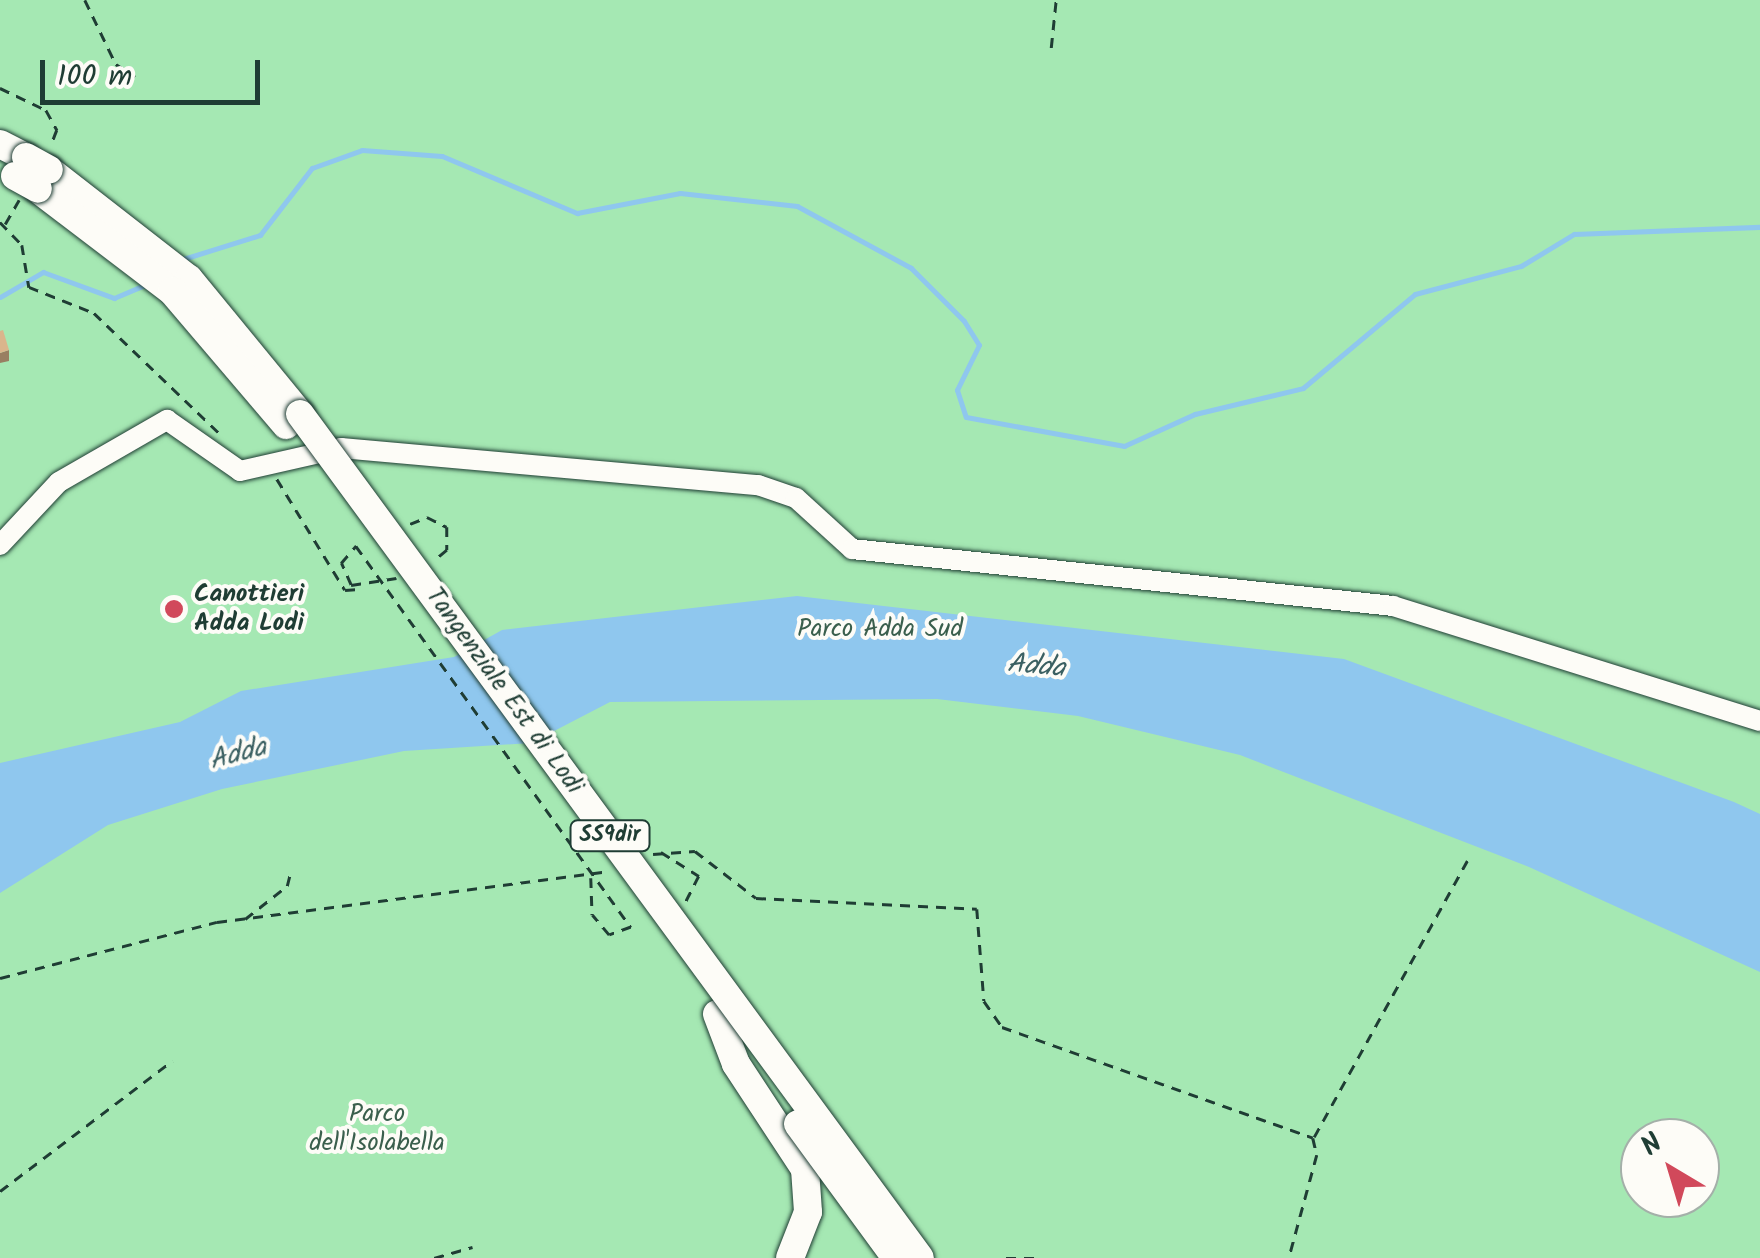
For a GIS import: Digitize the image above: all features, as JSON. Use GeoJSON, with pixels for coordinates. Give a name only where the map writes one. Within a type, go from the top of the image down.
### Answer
{"type":"FeatureCollection","features":[{"type":"Feature","properties":{"kind":"highway","name":"SS9dir"},"geometry":{"type":"LineString","coordinates":[[0,144],[26,172],[166,272],[293,420]]}},
{"type":"Feature","properties":{"kind":"highway","name":"Tangenziale Est di Lodi"},"geometry":{"type":"LineString","coordinates":[[293,420],[896,1258]]}},
{"type":"Feature","properties":{"kind":"highway","name":"Tangenziale Est di Lodi"},"geometry":{"type":"LineString","coordinates":[[293,420],[920,1258]]}},
{"type":"Feature","properties":{"kind":"highway"},"geometry":{"type":"LineString","coordinates":[[718,1014],[736,1064],[806,1169],[808,1212],[790,1258]]}},
{"type":"Feature","properties":{"kind":"street"},"geometry":{"type":"LineString","coordinates":[[0,545],[59,482],[158,420],[176,422],[234,470],[366,449],[758,485],[796,498],[852,549],[1392,606],[1760,721]]}},
{"type":"Feature","properties":{"kind":"path"},"geometry":{"type":"LineString","coordinates":[[85,0],[116,64],[135,77]]}},
{"type":"Feature","properties":{"kind":"path"},"geometry":{"type":"LineString","coordinates":[[1050,48],[1056,0]]}},
{"type":"Feature","properties":{"kind":"path"},"geometry":{"type":"LineString","coordinates":[[0,222],[17,236],[26,283],[94,313],[228,443]]}},
{"type":"Feature","properties":{"kind":"path"},"geometry":{"type":"LineString","coordinates":[[270,464],[345,590],[360,588]]}},
{"type":"Feature","properties":{"kind":"path"},"geometry":{"type":"LineString","coordinates":[[406,534],[427,516],[450,537]]}},
{"type":"Feature","properties":{"kind":"path"},"geometry":{"type":"LineString","coordinates":[[351,585],[341,563],[356,546],[631,927],[609,935],[592,915],[593,876]]}},
{"type":"Feature","properties":{"kind":"path"},"geometry":{"type":"LineString","coordinates":[[643,858],[660,852],[694,851],[740,892],[765,898],[968,904],[984,918],[984,1001],[1002,1028],[1313,1138]]}},
{"type":"Feature","properties":{"kind":"path"},"geometry":{"type":"LineString","coordinates":[[660,852],[689,864],[700,888],[688,904],[674,903]]}},
{"type":"Feature","properties":{"kind":"path"},"geometry":{"type":"LineString","coordinates":[[1289,1258],[1317,1155],[1313,1138],[1468,861]]}},
{"type":"Feature","properties":{"kind":"path"},"geometry":{"type":"LineString","coordinates":[[0,978],[244,920],[593,876],[626,864]]}},
{"type":"Feature","properties":{"kind":"path"},"geometry":{"type":"LineString","coordinates":[[244,920],[287,886],[291,870]]}},
{"type":"Feature","properties":{"kind":"path"},"geometry":{"type":"LineString","coordinates":[[0,1191],[172,1061]]}},
{"type":"Feature","properties":{"kind":"path"},"geometry":{"type":"LineString","coordinates":[[434,1258],[472,1247]]}},
{"type":"Feature","properties":{"kind":"path"},"geometry":{"type":"LineString","coordinates":[[1006,1258],[1036,1258]]}},
{"type":"Feature","properties":{"kind":"green space","name":"Parco Adda Sud"},"geometry":{"type":"Polygon","coordinates":[[[0,0],[1760,0],[1760,1258],[0,1258],[0,0]]]}},
{"type":"Feature","properties":{"kind":"water","name":"Adda"},"geometry":{"type":"Polygon","coordinates":[[[797,596],[1344,659],[1734,802],[1760,814],[1760,972],[1529,867],[1240,755],[1078,716],[937,699],[610,702],[531,743],[404,751],[222,789],[108,825],[0,893],[0,763],[180,722],[241,691],[454,657],[502,630],[797,596]]]}},
{"type":"Feature","properties":{"kind":"building"},"geometry":{"type":"Polygon","coordinates":[[[3,330],[9,350],[0,353],[0,331],[3,330]]]}},
{"type":"Feature","properties":{"kind":"waterway"},"geometry":{"type":"LineString","coordinates":[[183,259],[260,235],[312,168],[362,150],[442,156],[577,213],[680,193],[797,206],[911,268],[964,321],[979,345],[957,390],[966,417],[1124,446],[1195,414],[1303,388],[1415,294],[1521,266],[1574,234],[1760,227]]}},
{"type":"Feature","properties":{"kind":"waterway"},"geometry":{"type":"LineString","coordinates":[[0,297],[43,272],[114,298],[149,283]]}},
{"type":"Feature","properties":{"kind":"place","name":"Canottieri Adda Lodi"},"geometry":{"type":"Point","coordinates":[174,609]}},
{"type":"Feature","properties":{"kind":"park label","name":"Parco dell'Isolabella"},"geometry":{"type":"Point","coordinates":[377,1130]}}]}
